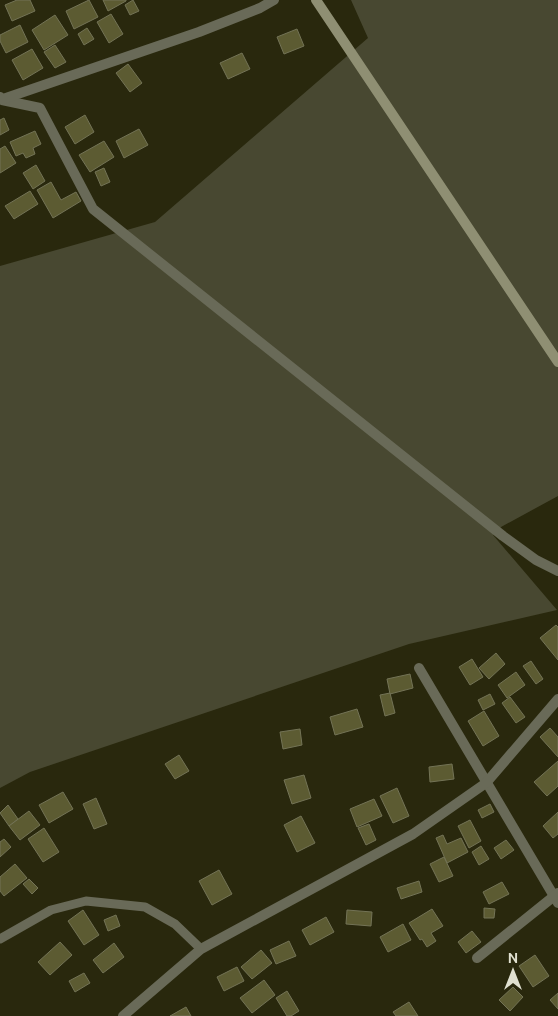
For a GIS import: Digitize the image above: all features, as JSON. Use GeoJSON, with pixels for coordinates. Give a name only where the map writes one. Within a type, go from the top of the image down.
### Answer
{"type":"FeatureCollection","features":[{"type":"Feature","properties":{"kind":"street"},"geometry":{"type":"LineString","coordinates":[[1,99],[200,32],[260,8],[274,0]]}},
{"type":"Feature","properties":{"kind":"street"},"geometry":{"type":"LineString","coordinates":[[316,0],[558,362]]}},
{"type":"Feature","properties":{"kind":"street"},"geometry":{"type":"LineString","coordinates":[[1,99],[40,108],[93,209],[503,536],[536,560],[558,571]]}},
{"type":"Feature","properties":{"kind":"street"},"geometry":{"type":"LineString","coordinates":[[419,668],[486,783],[557,898],[477,958]]}},
{"type":"Feature","properties":{"kind":"street"},"geometry":{"type":"LineString","coordinates":[[123,1016],[201,949],[414,834],[486,783],[558,700]]}},
{"type":"Feature","properties":{"kind":"lane"},"geometry":{"type":"LineString","coordinates":[[0,939],[51,910],[86,901],[145,907],[175,924],[201,949]]}},
{"type":"Feature","properties":{"kind":"green space"},"geometry":{"type":"Polygon","coordinates":[[[351,0],[558,0],[558,496],[501,527],[493,535],[557,610],[409,644],[30,772],[0,788],[0,266],[155,222],[368,38],[351,0]]]}},
{"type":"Feature","properties":{"kind":"building"},"geometry":{"type":"Polygon","coordinates":[[[17,0],[30,0],[35,11],[12,21],[5,5],[17,0]]]}},
{"type":"Feature","properties":{"kind":"building"},"geometry":{"type":"Polygon","coordinates":[[[89,0],[98,17],[74,29],[66,11],[89,0]]]}},
{"type":"Feature","properties":{"kind":"building"},"geometry":{"type":"Polygon","coordinates":[[[103,0],[126,0],[126,1],[108,11],[103,0]]]}},
{"type":"Feature","properties":{"kind":"building"},"geometry":{"type":"Polygon","coordinates":[[[133,0],[139,11],[130,15],[125,5],[133,0]]]}},
{"type":"Feature","properties":{"kind":"building"},"geometry":{"type":"Polygon","coordinates":[[[111,14],[123,34],[109,43],[97,22],[111,14]]]}},
{"type":"Feature","properties":{"kind":"building"},"geometry":{"type":"Polygon","coordinates":[[[55,15],[68,35],[44,50],[32,30],[55,15]]]}},
{"type":"Feature","properties":{"kind":"building"},"geometry":{"type":"Polygon","coordinates":[[[20,25],[28,42],[6,53],[0,41],[0,35],[20,25]]]}},
{"type":"Feature","properties":{"kind":"building"},"geometry":{"type":"Polygon","coordinates":[[[87,28],[94,39],[84,45],[78,34],[87,28]]]}},
{"type":"Feature","properties":{"kind":"building"},"geometry":{"type":"Polygon","coordinates":[[[297,29],[304,46],[284,54],[277,37],[297,29]]]}},
{"type":"Feature","properties":{"kind":"building"},"geometry":{"type":"Polygon","coordinates":[[[55,45],[66,62],[55,68],[44,52],[55,45]]]}},
{"type":"Feature","properties":{"kind":"building"},"geometry":{"type":"Polygon","coordinates":[[[32,49],[43,68],[23,80],[12,60],[32,49]]]}},
{"type":"Feature","properties":{"kind":"building"},"geometry":{"type":"Polygon","coordinates":[[[242,53],[250,69],[228,79],[220,63],[242,53]]]}},
{"type":"Feature","properties":{"kind":"building"},"geometry":{"type":"Polygon","coordinates":[[[128,64],[142,83],[130,92],[116,73],[128,64]]]}},
{"type":"Feature","properties":{"kind":"building"},"geometry":{"type":"Polygon","coordinates":[[[85,115],[94,132],[75,144],[65,127],[85,115]]]}},
{"type":"Feature","properties":{"kind":"building"},"geometry":{"type":"Polygon","coordinates":[[[4,118],[9,130],[0,135],[0,120],[4,118]]]}},
{"type":"Feature","properties":{"kind":"building"},"geometry":{"type":"Polygon","coordinates":[[[139,129],[148,145],[124,158],[116,141],[139,129]]]}},
{"type":"Feature","properties":{"kind":"building"},"geometry":{"type":"Polygon","coordinates":[[[35,131],[41,144],[33,148],[35,154],[26,158],[23,153],[16,156],[10,142],[35,131]]]}},
{"type":"Feature","properties":{"kind":"building"},"geometry":{"type":"Polygon","coordinates":[[[104,141],[114,157],[90,172],[79,155],[104,141]]]}},
{"type":"Feature","properties":{"kind":"building"},"geometry":{"type":"Polygon","coordinates":[[[5,146],[16,163],[0,173],[0,149],[5,146]]]}},
{"type":"Feature","properties":{"kind":"building"},"geometry":{"type":"Polygon","coordinates":[[[36,165],[45,181],[33,189],[23,173],[36,165]]]}},
{"type":"Feature","properties":{"kind":"building"},"geometry":{"type":"Polygon","coordinates":[[[104,168],[110,182],[101,186],[95,172],[104,168]]]}},
{"type":"Feature","properties":{"kind":"building"},"geometry":{"type":"Polygon","coordinates":[[[51,182],[61,200],[76,192],[81,201],[53,218],[37,190],[51,182]]]}},
{"type":"Feature","properties":{"kind":"building"},"geometry":{"type":"Polygon","coordinates":[[[30,191],[38,204],[14,219],[5,206],[30,191]]]}},
{"type":"Feature","properties":{"kind":"building"},"geometry":{"type":"Polygon","coordinates":[[[556,625],[558,627],[558,660],[540,638],[556,625]]]}},
{"type":"Feature","properties":{"kind":"building"},"geometry":{"type":"Polygon","coordinates":[[[496,653],[505,664],[489,679],[479,668],[496,653]]]}},
{"type":"Feature","properties":{"kind":"building"},"geometry":{"type":"Polygon","coordinates":[[[472,659],[483,677],[470,685],[459,667],[472,659]]]}},
{"type":"Feature","properties":{"kind":"building"},"geometry":{"type":"Polygon","coordinates":[[[531,661],[543,679],[536,684],[523,666],[531,661]]]}},
{"type":"Feature","properties":{"kind":"building"},"geometry":{"type":"Polygon","coordinates":[[[516,672],[525,685],[507,698],[498,685],[516,672]]]}},
{"type":"Feature","properties":{"kind":"building"},"geometry":{"type":"Polygon","coordinates":[[[410,674],[413,688],[390,694],[387,679],[410,674]]]}},
{"type":"Feature","properties":{"kind":"building"},"geometry":{"type":"Polygon","coordinates":[[[390,693],[395,713],[385,716],[380,695],[390,693]]]}},
{"type":"Feature","properties":{"kind":"building"},"geometry":{"type":"Polygon","coordinates":[[[490,694],[495,704],[483,710],[478,700],[490,694]]]}},
{"type":"Feature","properties":{"kind":"building"},"geometry":{"type":"Polygon","coordinates":[[[510,697],[525,717],[516,723],[502,703],[510,697]]]}},
{"type":"Feature","properties":{"kind":"building"},"geometry":{"type":"Polygon","coordinates":[[[357,709],[363,727],[335,735],[330,717],[357,709]]]}},
{"type":"Feature","properties":{"kind":"building"},"geometry":{"type":"Polygon","coordinates":[[[484,711],[499,736],[483,746],[468,721],[484,711]]]}},
{"type":"Feature","properties":{"kind":"building"},"geometry":{"type":"Polygon","coordinates":[[[550,728],[558,737],[558,757],[540,737],[550,728]]]}},
{"type":"Feature","properties":{"kind":"building"},"geometry":{"type":"Polygon","coordinates":[[[300,729],[302,745],[283,749],[280,732],[300,729]]]}},
{"type":"Feature","properties":{"kind":"building"},"geometry":{"type":"Polygon","coordinates":[[[179,755],[189,771],[175,779],[165,764],[179,755]]]}},
{"type":"Feature","properties":{"kind":"building"},"geometry":{"type":"Polygon","coordinates":[[[558,761],[558,786],[547,796],[534,782],[558,761]]]}},
{"type":"Feature","properties":{"kind":"building"},"geometry":{"type":"Polygon","coordinates":[[[452,764],[454,779],[430,782],[429,767],[452,764]]]}},
{"type":"Feature","properties":{"kind":"building"},"geometry":{"type":"Polygon","coordinates":[[[304,775],[311,798],[292,804],[284,780],[304,775]]]}},
{"type":"Feature","properties":{"kind":"building"},"geometry":{"type":"Polygon","coordinates":[[[397,788],[409,816],[393,823],[380,796],[397,788]]]}},
{"type":"Feature","properties":{"kind":"building"},"geometry":{"type":"Polygon","coordinates":[[[63,792],[73,809],[49,823],[39,805],[63,792]]]}},
{"type":"Feature","properties":{"kind":"building"},"geometry":{"type":"Polygon","coordinates":[[[96,798],[107,824],[94,829],[83,804],[96,798]]]}},
{"type":"Feature","properties":{"kind":"building"},"geometry":{"type":"Polygon","coordinates":[[[374,799],[382,816],[357,827],[350,809],[374,799]]]}},
{"type":"Feature","properties":{"kind":"building"},"geometry":{"type":"Polygon","coordinates":[[[490,804],[494,812],[482,818],[478,810],[490,804]]]}},
{"type":"Feature","properties":{"kind":"building"},"geometry":{"type":"Polygon","coordinates":[[[8,805],[18,819],[9,826],[0,813],[8,805]]]}},
{"type":"Feature","properties":{"kind":"building"},"geometry":{"type":"Polygon","coordinates":[[[29,811],[40,825],[20,840],[9,826],[29,811]]]}},
{"type":"Feature","properties":{"kind":"building"},"geometry":{"type":"Polygon","coordinates":[[[558,812],[558,834],[553,838],[543,826],[558,812]]]}},
{"type":"Feature","properties":{"kind":"building"},"geometry":{"type":"Polygon","coordinates":[[[301,816],[315,843],[297,852],[284,825],[301,816]]]}},
{"type":"Feature","properties":{"kind":"building"},"geometry":{"type":"Polygon","coordinates":[[[470,820],[481,841],[469,848],[458,826],[470,820]]]}},
{"type":"Feature","properties":{"kind":"building"},"geometry":{"type":"Polygon","coordinates":[[[369,824],[376,840],[366,845],[358,828],[369,824]]]}},
{"type":"Feature","properties":{"kind":"building"},"geometry":{"type":"Polygon","coordinates":[[[44,828],[59,852],[43,862],[28,839],[44,828]]]}},
{"type":"Feature","properties":{"kind":"building"},"geometry":{"type":"Polygon","coordinates":[[[443,835],[447,844],[461,838],[468,852],[447,863],[436,838],[443,835]]]}},
{"type":"Feature","properties":{"kind":"building"},"geometry":{"type":"Polygon","coordinates":[[[4,839],[11,847],[0,857],[0,842],[4,839]]]}},
{"type":"Feature","properties":{"kind":"building"},"geometry":{"type":"Polygon","coordinates":[[[506,840],[514,850],[501,859],[494,848],[506,840]]]}},
{"type":"Feature","properties":{"kind":"building"},"geometry":{"type":"Polygon","coordinates":[[[481,846],[489,859],[479,865],[472,852],[481,846]]]}},
{"type":"Feature","properties":{"kind":"building"},"geometry":{"type":"Polygon","coordinates":[[[444,857],[453,876],[439,882],[430,864],[444,857]]]}},
{"type":"Feature","properties":{"kind":"building"},"geometry":{"type":"Polygon","coordinates":[[[15,864],[27,878],[4,896],[0,891],[0,877],[15,864]]]}},
{"type":"Feature","properties":{"kind":"building"},"geometry":{"type":"Polygon","coordinates":[[[219,870],[232,894],[212,905],[199,881],[219,870]]]}},
{"type":"Feature","properties":{"kind":"building"},"geometry":{"type":"Polygon","coordinates":[[[29,879],[38,888],[32,894],[23,884],[29,879]]]}},
{"type":"Feature","properties":{"kind":"building"},"geometry":{"type":"Polygon","coordinates":[[[419,881],[422,892],[401,899],[397,888],[419,881]]]}},
{"type":"Feature","properties":{"kind":"building"},"geometry":{"type":"Polygon","coordinates":[[[502,882],[509,894],[489,904],[483,892],[502,882]]]}},
{"type":"Feature","properties":{"kind":"building"},"geometry":{"type":"Polygon","coordinates":[[[484,908],[495,909],[494,918],[484,918],[484,908]]]}},
{"type":"Feature","properties":{"kind":"building"},"geometry":{"type":"Polygon","coordinates":[[[432,909],[443,926],[431,933],[436,941],[427,947],[409,923],[432,909]]]}},
{"type":"Feature","properties":{"kind":"building"},"geometry":{"type":"Polygon","coordinates":[[[83,910],[99,935],[84,945],[68,921],[83,910]]]}},
{"type":"Feature","properties":{"kind":"building"},"geometry":{"type":"Polygon","coordinates":[[[347,910],[372,912],[371,926],[346,924],[347,910]]]}},
{"type":"Feature","properties":{"kind":"building"},"geometry":{"type":"Polygon","coordinates":[[[116,915],[120,926],[108,931],[104,920],[116,915]]]}},
{"type":"Feature","properties":{"kind":"building"},"geometry":{"type":"Polygon","coordinates":[[[326,917],[334,932],[310,945],[302,930],[326,917]]]}},
{"type":"Feature","properties":{"kind":"building"},"geometry":{"type":"Polygon","coordinates":[[[403,924],[411,940],[388,952],[380,937],[403,924]]]}},
{"type":"Feature","properties":{"kind":"building"},"geometry":{"type":"Polygon","coordinates":[[[472,931],[481,942],[466,953],[458,942],[472,931]]]}},
{"type":"Feature","properties":{"kind":"building"},"geometry":{"type":"Polygon","coordinates":[[[289,941],[296,956],[276,964],[270,950],[289,941]]]}},
{"type":"Feature","properties":{"kind":"building"},"geometry":{"type":"Polygon","coordinates":[[[60,942],[72,955],[50,975],[38,962],[60,942]]]}},
{"type":"Feature","properties":{"kind":"building"},"geometry":{"type":"Polygon","coordinates":[[[114,943],[124,957],[103,973],[93,960],[114,943]]]}},
{"type":"Feature","properties":{"kind":"building"},"geometry":{"type":"Polygon","coordinates":[[[261,950],[272,963],[252,979],[241,967],[261,950]]]}},
{"type":"Feature","properties":{"kind":"building"},"geometry":{"type":"Polygon","coordinates":[[[535,955],[549,976],[533,987],[519,966],[535,955]]]}},
{"type":"Feature","properties":{"kind":"building"},"geometry":{"type":"Polygon","coordinates":[[[237,967],[244,981],[224,991],[217,977],[237,967]]]}},
{"type":"Feature","properties":{"kind":"building"},"geometry":{"type":"Polygon","coordinates":[[[84,973],[90,983],[75,992],[69,981],[84,973]]]}},
{"type":"Feature","properties":{"kind":"building"},"geometry":{"type":"Polygon","coordinates":[[[264,980],[275,995],[252,1013],[240,998],[264,980]]]}},
{"type":"Feature","properties":{"kind":"building"},"geometry":{"type":"Polygon","coordinates":[[[513,987],[523,997],[510,1011],[499,1000],[513,987]]]}},
{"type":"Feature","properties":{"kind":"building"},"geometry":{"type":"Polygon","coordinates":[[[287,991],[299,1011],[291,1016],[287,1016],[276,998],[287,991]]]}},
{"type":"Feature","properties":{"kind":"building"},"geometry":{"type":"Polygon","coordinates":[[[558,993],[558,1009],[550,1000],[558,993]]]}},
{"type":"Feature","properties":{"kind":"building"},"geometry":{"type":"Polygon","coordinates":[[[409,1002],[418,1016],[396,1016],[393,1012],[409,1002]]]}},
{"type":"Feature","properties":{"kind":"building"},"geometry":{"type":"Polygon","coordinates":[[[186,1007],[191,1016],[170,1016],[186,1007]]]}}]}
